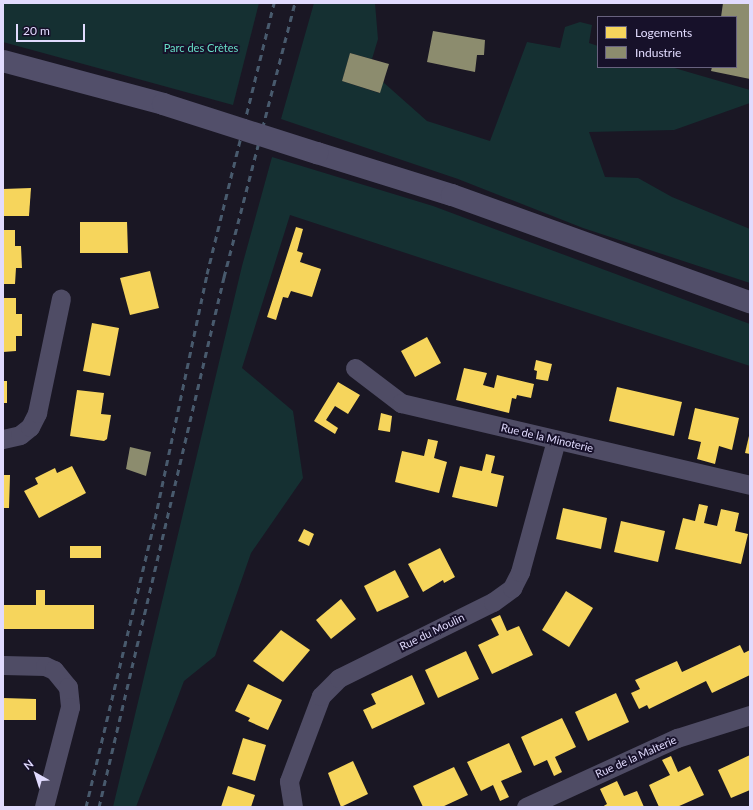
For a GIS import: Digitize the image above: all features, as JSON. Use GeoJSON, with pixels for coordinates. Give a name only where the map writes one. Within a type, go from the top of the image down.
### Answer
{"type":"FeatureCollection","features":[{"type":"Feature","properties":{"kind":"main road"},"geometry":{"type":"LineString","coordinates":[[3,61],[163,104],[452,195],[750,302]]}},
{"type":"Feature","properties":{"kind":"street"},"geometry":{"type":"LineString","coordinates":[[3,439],[20,435],[30,427],[37,413],[61,298]]}},
{"type":"Feature","properties":{"kind":"street","name":"Rue de la Minoterie"},"geometry":{"type":"LineString","coordinates":[[355,368],[401,404],[750,485]]}},
{"type":"Feature","properties":{"kind":"street","name":"Rue du Moulin"},"geometry":{"type":"LineString","coordinates":[[293,807],[289,781],[321,696],[338,678],[493,602],[512,588],[520,572],[556,440]]}},
{"type":"Feature","properties":{"kind":"street"},"geometry":{"type":"LineString","coordinates":[[3,665],[44,666],[54,670],[62,678],[70,696],[70,707],[44,807]]}},
{"type":"Feature","properties":{"kind":"street","name":"Rue de la Malterie"},"geometry":{"type":"LineString","coordinates":[[526,807],[676,738],[750,715]]}},
{"type":"Feature","properties":{"kind":"green space","name":"Parc des Crètes"},"geometry":{"type":"Polygon","coordinates":[[[3,3],[259,3],[233,105],[3,42],[3,3]]]}},
{"type":"Feature","properties":{"kind":"green space"},"geometry":{"type":"Polygon","coordinates":[[[314,3],[375,3],[378,39],[372,59],[350,53],[342,81],[379,93],[383,82],[427,121],[490,141],[527,42],[560,48],[565,27],[580,22],[592,25],[589,43],[597,46],[597,68],[674,68],[750,90],[750,103],[674,130],[589,132],[605,177],[638,178],[672,197],[750,229],[750,283],[583,228],[458,179],[281,119],[314,3]]]}},
{"type":"Feature","properties":{"kind":"green space"},"geometry":{"type":"Polygon","coordinates":[[[272,157],[433,206],[750,324],[750,366],[290,215],[242,368],[293,411],[303,478],[251,553],[215,656],[184,681],[136,807],[113,807],[242,266],[272,157]]]}},
{"type":"Feature","properties":{"kind":"building: Logements"},"geometry":{"type":"Polygon","coordinates":[[[31,188],[29,216],[3,216],[3,189],[31,188]]]}},
{"type":"Feature","properties":{"kind":"building: Logements"},"geometry":{"type":"Polygon","coordinates":[[[80,222],[127,222],[128,253],[80,253],[80,222]]]}},
{"type":"Feature","properties":{"kind":"building: Logements"},"geometry":{"type":"Polygon","coordinates":[[[296,227],[303,229],[297,251],[303,253],[300,262],[321,269],[312,297],[291,291],[288,298],[283,297],[276,320],[267,317],[296,227]]]}},
{"type":"Feature","properties":{"kind":"building: Logements"},"geometry":{"type":"Polygon","coordinates":[[[3,230],[15,230],[15,246],[21,246],[22,268],[16,268],[15,284],[3,284],[3,230]]]}},
{"type":"Feature","properties":{"kind":"building: Logements"},"geometry":{"type":"Polygon","coordinates":[[[150,271],[159,308],[130,315],[120,278],[150,271]]]}},
{"type":"Feature","properties":{"kind":"building: Logements"},"geometry":{"type":"Polygon","coordinates":[[[3,298],[16,298],[16,314],[22,314],[22,336],[16,336],[16,351],[3,352],[3,298]]]}},
{"type":"Feature","properties":{"kind":"building: Logements"},"geometry":{"type":"Polygon","coordinates":[[[92,323],[119,328],[110,376],[83,371],[92,323]]]}},
{"type":"Feature","properties":{"kind":"building: Logements"},"geometry":{"type":"Polygon","coordinates":[[[427,337],[441,363],[415,377],[401,351],[427,337]]]}},
{"type":"Feature","properties":{"kind":"building: Logements"},"geometry":{"type":"Polygon","coordinates":[[[536,360],[552,364],[548,381],[536,379],[537,371],[534,370],[536,360]]]}},
{"type":"Feature","properties":{"kind":"building: Logements"},"geometry":{"type":"Polygon","coordinates":[[[464,368],[487,373],[483,385],[494,388],[497,375],[534,384],[531,398],[517,395],[516,399],[512,398],[509,413],[456,400],[464,368]]]}},
{"type":"Feature","properties":{"kind":"building: Logements"},"geometry":{"type":"Polygon","coordinates":[[[3,381],[7,381],[7,403],[3,403],[3,381]]]}},
{"type":"Feature","properties":{"kind":"building: Logements"},"geometry":{"type":"Polygon","coordinates":[[[338,382],[360,395],[348,414],[335,406],[326,420],[338,428],[335,434],[314,421],[338,382]]]}},
{"type":"Feature","properties":{"kind":"building: Logements"},"geometry":{"type":"Polygon","coordinates":[[[617,387],[682,402],[674,436],[609,421],[617,387]]]}},
{"type":"Feature","properties":{"kind":"building: Logements"},"geometry":{"type":"Polygon","coordinates":[[[77,390],[104,393],[101,414],[111,415],[107,439],[104,441],[70,436],[77,390]]]}},
{"type":"Feature","properties":{"kind":"building: Logements"},"geometry":{"type":"Polygon","coordinates":[[[695,408],[739,418],[732,450],[719,446],[715,464],[697,459],[701,442],[688,439],[695,408]]]}},
{"type":"Feature","properties":{"kind":"building: Logements"},"geometry":{"type":"Polygon","coordinates":[[[381,413],[392,416],[390,432],[378,430],[381,413]]]}},
{"type":"Feature","properties":{"kind":"building: Logements"},"geometry":{"type":"Polygon","coordinates":[[[750,436],[750,454],[745,453],[750,436]]]}},
{"type":"Feature","properties":{"kind":"building: Logements"},"geometry":{"type":"Polygon","coordinates":[[[428,439],[438,441],[434,458],[447,462],[439,493],[395,482],[402,451],[424,456],[428,439]]]}},
{"type":"Feature","properties":{"kind":"building: Logements"},"geometry":{"type":"Polygon","coordinates":[[[486,454],[495,456],[491,473],[504,476],[497,507],[452,497],[460,466],[482,471],[486,454]]]}},
{"type":"Feature","properties":{"kind":"building: Logements"},"geometry":{"type":"Polygon","coordinates":[[[72,466],[86,493],[39,518],[24,491],[38,484],[35,478],[55,468],[57,473],[72,466]]]}},
{"type":"Feature","properties":{"kind":"building: Logements"},"geometry":{"type":"Polygon","coordinates":[[[3,475],[10,475],[9,508],[3,508],[3,475]]]}},
{"type":"Feature","properties":{"kind":"building: Logements"},"geometry":{"type":"Polygon","coordinates":[[[699,504],[708,506],[704,523],[717,526],[721,509],[739,513],[735,531],[748,534],[741,564],[675,549],[683,518],[695,521],[699,504]]]}},
{"type":"Feature","properties":{"kind":"building: Logements"},"geometry":{"type":"Polygon","coordinates":[[[563,508],[607,518],[601,549],[556,539],[563,508]]]}},
{"type":"Feature","properties":{"kind":"building: Logements"},"geometry":{"type":"Polygon","coordinates":[[[621,521],[665,531],[658,562],[614,552],[621,521]]]}},
{"type":"Feature","properties":{"kind":"building: Logements"},"geometry":{"type":"Polygon","coordinates":[[[304,529],[314,534],[309,546],[298,541],[304,529]]]}},
{"type":"Feature","properties":{"kind":"building: Logements"},"geometry":{"type":"Polygon","coordinates":[[[70,546],[101,546],[101,558],[70,558],[70,546]]]}},
{"type":"Feature","properties":{"kind":"building: Logements"},"geometry":{"type":"Polygon","coordinates":[[[440,548],[455,577],[444,583],[443,580],[423,592],[408,564],[440,548]]]}},
{"type":"Feature","properties":{"kind":"building: Logements"},"geometry":{"type":"Polygon","coordinates":[[[395,570],[409,597],[377,612],[364,586],[395,570]]]}},
{"type":"Feature","properties":{"kind":"building: Logements"},"geometry":{"type":"Polygon","coordinates":[[[36,590],[45,590],[45,605],[94,605],[94,629],[3,629],[3,605],[36,605],[36,590]]]}},
{"type":"Feature","properties":{"kind":"building: Logements"},"geometry":{"type":"Polygon","coordinates":[[[566,591],[593,608],[569,647],[542,630],[566,591]]]}},
{"type":"Feature","properties":{"kind":"building: Logements"},"geometry":{"type":"Polygon","coordinates":[[[341,599],[356,619],[331,639],[316,620],[341,599]]]}},
{"type":"Feature","properties":{"kind":"building: Logements"},"geometry":{"type":"Polygon","coordinates":[[[500,615],[507,631],[519,626],[533,655],[492,674],[478,645],[499,635],[491,619],[500,615]]]}},
{"type":"Feature","properties":{"kind":"building: Logements"},"geometry":{"type":"Polygon","coordinates":[[[281,630],[310,650],[283,682],[253,661],[281,630]]]}},
{"type":"Feature","properties":{"kind":"building: Logements"},"geometry":{"type":"Polygon","coordinates":[[[740,645],[744,653],[750,650],[750,675],[712,693],[706,681],[649,709],[647,705],[639,709],[631,693],[640,689],[635,680],[677,661],[682,672],[740,645]]]}},
{"type":"Feature","properties":{"kind":"building: Logements"},"geometry":{"type":"Polygon","coordinates":[[[466,651],[479,679],[438,698],[425,670],[466,651]]]}},
{"type":"Feature","properties":{"kind":"building: Logements"},"geometry":{"type":"Polygon","coordinates":[[[412,675],[425,704],[372,729],[363,710],[376,704],[371,694],[412,675]]]}},
{"type":"Feature","properties":{"kind":"building: Logements"},"geometry":{"type":"Polygon","coordinates":[[[248,684],[282,700],[268,730],[248,721],[250,718],[235,711],[248,684]]]}},
{"type":"Feature","properties":{"kind":"building: Logements"},"geometry":{"type":"Polygon","coordinates":[[[616,693],[629,722],[588,741],[575,712],[616,693]]]}},
{"type":"Feature","properties":{"kind":"building: Logements"},"geometry":{"type":"Polygon","coordinates":[[[3,698],[36,699],[36,720],[3,720],[3,698]]]}},
{"type":"Feature","properties":{"kind":"building: Logements"},"geometry":{"type":"Polygon","coordinates":[[[562,718],[576,747],[555,757],[562,772],[554,776],[547,760],[534,766],[521,737],[562,718]]]}},
{"type":"Feature","properties":{"kind":"building: Logements"},"geometry":{"type":"Polygon","coordinates":[[[243,738],[266,745],[255,781],[232,774],[243,738]]]}},
{"type":"Feature","properties":{"kind":"building: Logements"},"geometry":{"type":"Polygon","coordinates":[[[509,743],[522,772],[501,781],[509,797],[500,801],[493,785],[481,791],[467,762],[509,743]]]}},
{"type":"Feature","properties":{"kind":"building: Logements"},"geometry":{"type":"Polygon","coordinates":[[[750,755],[750,790],[731,798],[718,770],[750,755]]]}},
{"type":"Feature","properties":{"kind":"building: Logements"},"geometry":{"type":"Polygon","coordinates":[[[671,756],[678,772],[690,766],[704,795],[677,807],[659,807],[649,785],[670,775],[662,760],[671,756]]]}},
{"type":"Feature","properties":{"kind":"building: Logements"},"geometry":{"type":"Polygon","coordinates":[[[353,761],[368,794],[341,807],[328,773],[353,761]]]}},
{"type":"Feature","properties":{"kind":"building: Logements"},"geometry":{"type":"Polygon","coordinates":[[[454,767],[468,795],[442,807],[423,807],[413,786],[454,767]]]}},
{"type":"Feature","properties":{"kind":"building: Logements"},"geometry":{"type":"Polygon","coordinates":[[[617,781],[624,796],[637,791],[644,807],[602,807],[607,804],[600,789],[617,781]]]}},
{"type":"Feature","properties":{"kind":"building: Logements"},"geometry":{"type":"Polygon","coordinates":[[[228,786],[255,795],[251,807],[221,807],[228,786]]]}},
{"type":"Feature","properties":{"kind":"building: Industrie"},"geometry":{"type":"Polygon","coordinates":[[[723,3],[750,3],[750,79],[711,71],[712,68],[737,68],[737,16],[721,16],[723,3]]]}},
{"type":"Feature","properties":{"kind":"building: Industrie"},"geometry":{"type":"Polygon","coordinates":[[[433,31],[485,40],[484,55],[477,55],[475,72],[427,62],[433,31]]]}},
{"type":"Feature","properties":{"kind":"building: Industrie"},"geometry":{"type":"Polygon","coordinates":[[[350,53],[389,64],[380,93],[342,81],[350,53]]]}},
{"type":"Feature","properties":{"kind":"building: Industrie"},"geometry":{"type":"Polygon","coordinates":[[[130,447],[151,452],[146,476],[126,469],[130,447]]]}},
{"type":"Feature","properties":{"kind":"railway"},"geometry":{"type":"LineString","coordinates":[[86,807],[155,519],[207,274],[274,3]]}},
{"type":"Feature","properties":{"kind":"railway"},"geometry":{"type":"LineString","coordinates":[[99,807],[224,277],[295,3]]}}]}
